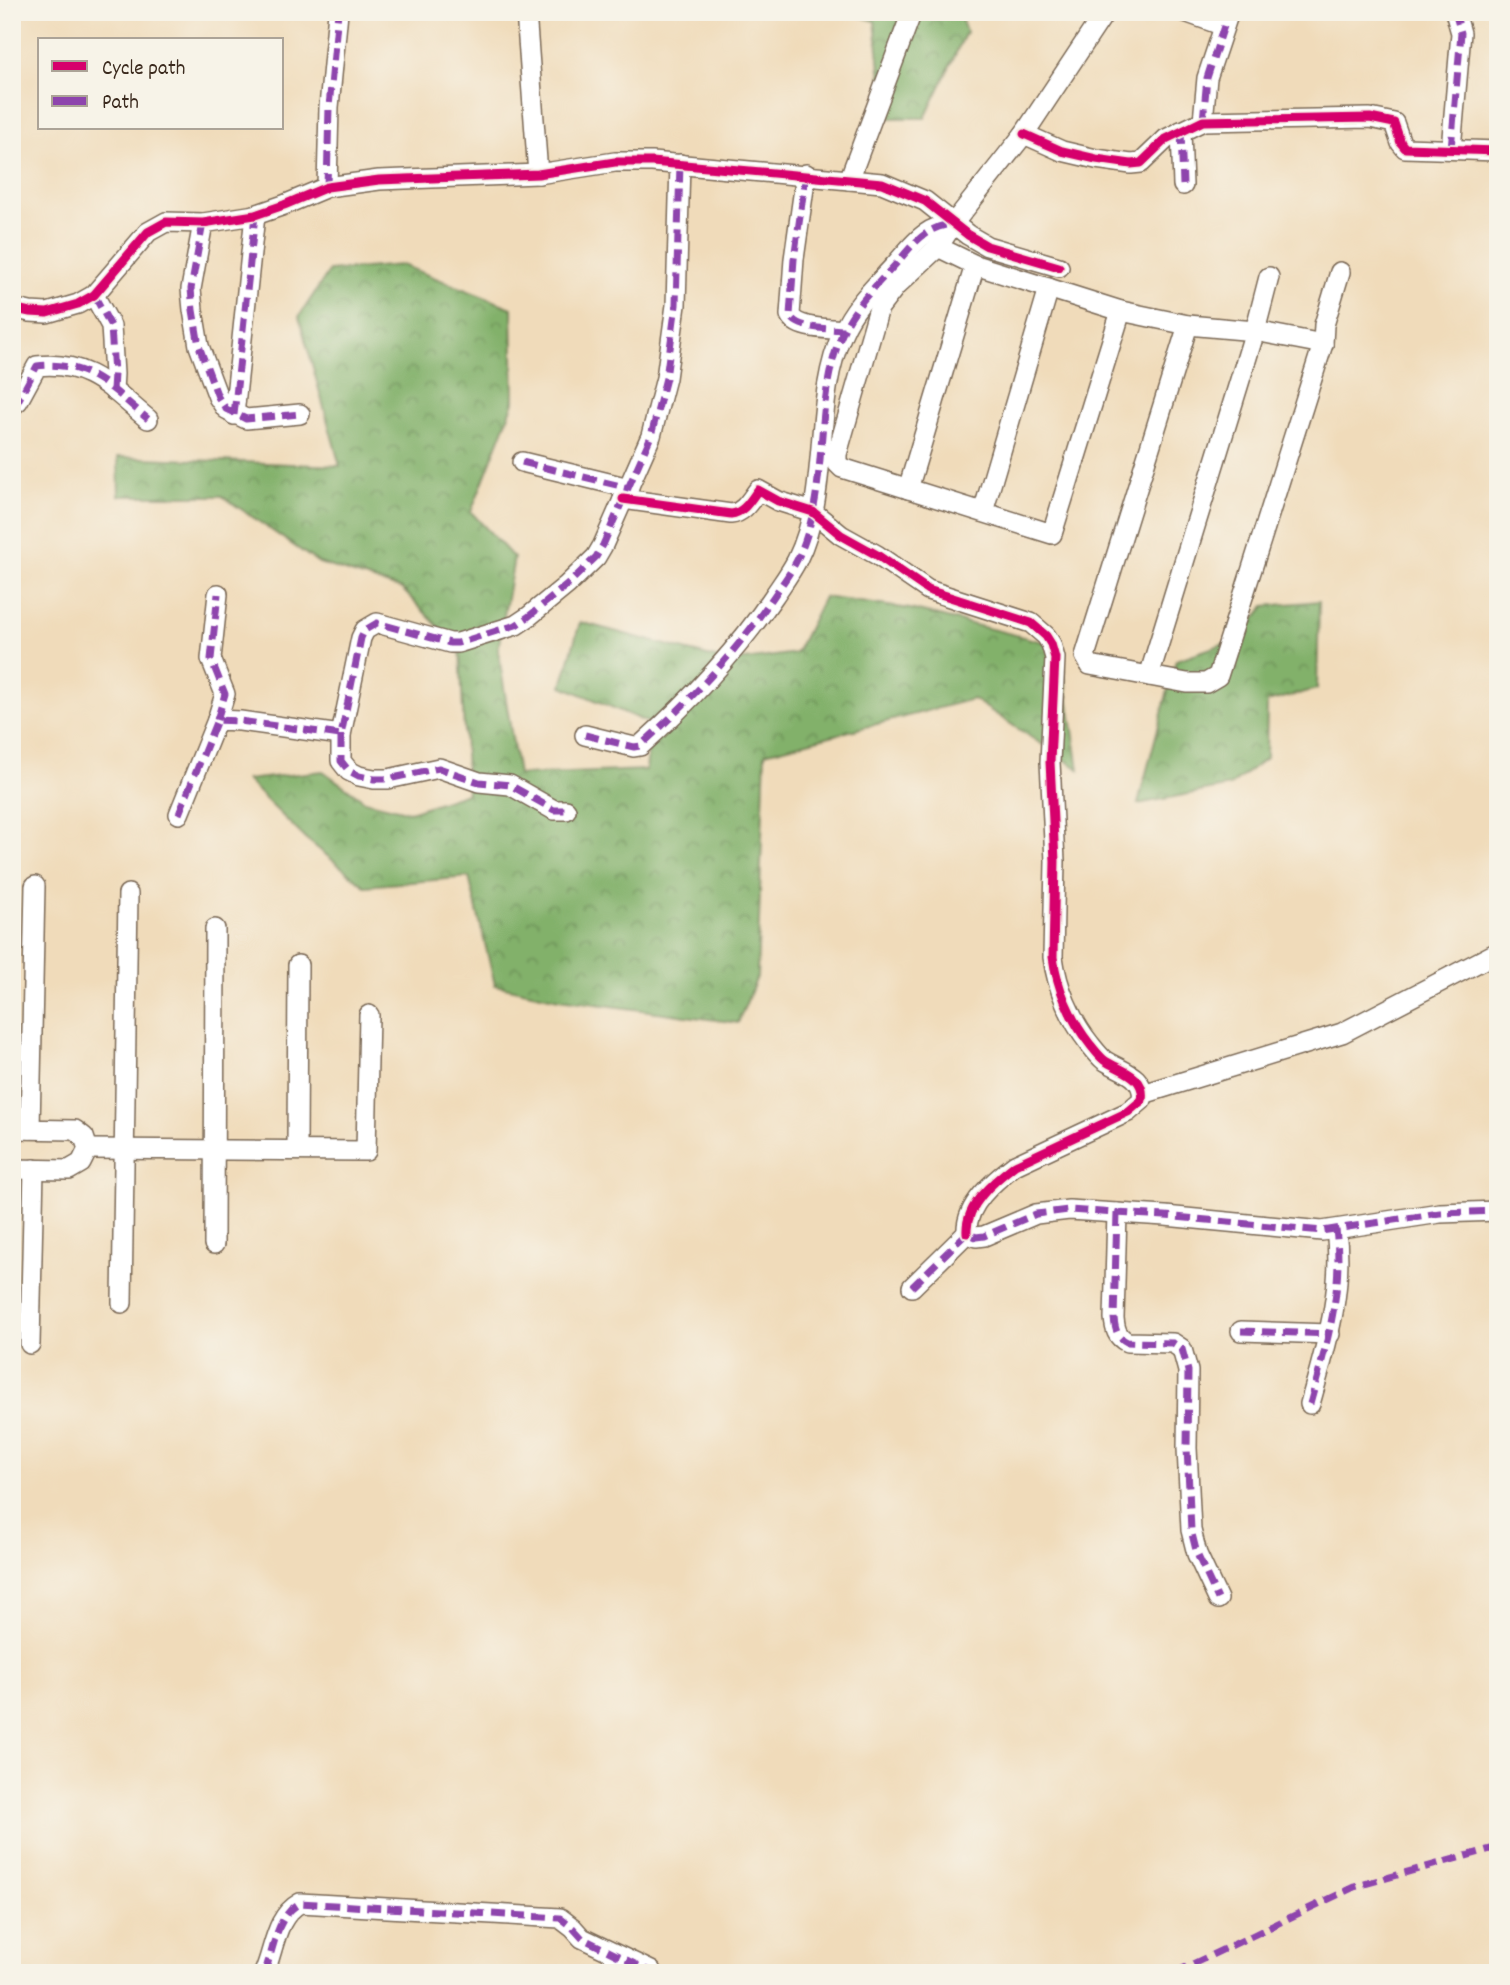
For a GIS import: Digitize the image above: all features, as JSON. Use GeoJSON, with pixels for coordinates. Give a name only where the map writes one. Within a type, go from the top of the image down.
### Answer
{"type":"FeatureCollection","features":[{"type":"Feature","properties":{"kind":"street"},"geometry":{"type":"LineString","coordinates":[[327,187],[338,12]]}},
{"type":"Feature","properties":{"kind":"street"},"geometry":{"type":"LineString","coordinates":[[526,12],[538,174]]}},
{"type":"Feature","properties":{"kind":"street"},"geometry":{"type":"LineString","coordinates":[[849,180],[912,12]]}},
{"type":"Feature","properties":{"kind":"street"},"geometry":{"type":"LineString","coordinates":[[1105,12],[1024,134],[938,247],[896,286],[879,308],[837,454],[837,463],[842,468],[1052,534],[1121,311]]}},
{"type":"Feature","properties":{"kind":"street"},"geometry":{"type":"LineString","coordinates":[[1185,12],[1227,19],[1207,78],[1203,121]]}},
{"type":"Feature","properties":{"kind":"street"},"geometry":{"type":"LineString","coordinates":[[1451,149],[1461,33],[1455,12]]}},
{"type":"Feature","properties":{"kind":"street"},"geometry":{"type":"LineString","coordinates":[[1024,134],[1062,151],[1096,159],[1141,163],[1166,139],[1203,121],[1384,119],[1394,123],[1405,148],[1498,151]]}},
{"type":"Feature","properties":{"kind":"street"},"geometry":{"type":"LineString","coordinates":[[1181,131],[1183,186]]}},
{"type":"Feature","properties":{"kind":"street"},"geometry":{"type":"LineString","coordinates":[[12,308],[47,313],[78,304],[94,295],[148,232],[166,222],[203,223],[254,215],[327,187],[379,180],[538,174],[615,162],[680,164],[882,183],[912,194],[987,246],[1059,267]]}},
{"type":"Feature","properties":{"kind":"street"},"geometry":{"type":"LineString","coordinates":[[566,810],[554,810],[510,785],[479,782],[439,768],[388,779],[359,776],[349,771],[341,761],[341,735],[365,629],[377,623],[454,643],[516,625],[567,585],[596,557],[657,421],[676,305],[680,164]]}},
{"type":"Feature","properties":{"kind":"street"},"geometry":{"type":"LineString","coordinates":[[806,174],[794,259],[790,315],[792,320],[800,324],[844,330]]}},
{"type":"Feature","properties":{"kind":"street"},"geometry":{"type":"LineString","coordinates":[[234,415],[254,215]]}},
{"type":"Feature","properties":{"kind":"street"},"geometry":{"type":"LineString","coordinates":[[203,223],[191,289],[199,346],[218,397],[234,415],[250,419],[300,414]]}},
{"type":"Feature","properties":{"kind":"street"},"geometry":{"type":"LineString","coordinates":[[585,735],[634,747],[640,746],[706,681],[752,628],[796,563],[813,512],[829,383],[844,330],[858,307],[910,248],[931,228],[953,224]]}},
{"type":"Feature","properties":{"kind":"street"},"geometry":{"type":"LineString","coordinates":[[938,247],[975,265],[1121,311],[1188,325],[1255,331],[1323,344]]}},
{"type":"Feature","properties":{"kind":"street"},"geometry":{"type":"LineString","coordinates":[[908,489],[975,265]]}},
{"type":"Feature","properties":{"kind":"street"},"geometry":{"type":"LineString","coordinates":[[1188,325],[1085,656],[1090,665],[1188,683],[1206,683],[1218,676],[1323,344],[1324,326],[1340,272]]}},
{"type":"Feature","properties":{"kind":"street"},"geometry":{"type":"LineString","coordinates":[[1149,676],[1255,331],[1269,277]]}},
{"type":"Feature","properties":{"kind":"street"},"geometry":{"type":"LineString","coordinates":[[983,512],[1049,288]]}},
{"type":"Feature","properties":{"kind":"street"},"geometry":{"type":"LineString","coordinates":[[94,295],[111,327],[113,390]]}},
{"type":"Feature","properties":{"kind":"street"},"geometry":{"type":"LineString","coordinates":[[12,406],[18,401],[35,368],[41,365],[80,368],[89,372],[148,419]]}},
{"type":"Feature","properties":{"kind":"street"},"geometry":{"type":"LineString","coordinates":[[522,462],[626,494],[731,514],[743,509],[758,490],[778,501],[813,512],[841,535],[877,555],[928,590],[1031,623],[1051,644],[1055,658],[1050,762],[1055,861],[1055,973],[1060,993],[1087,1041],[1103,1059],[1124,1068],[1140,1082],[1142,1100],[1128,1112],[1007,1171],[978,1200],[967,1222],[967,1234],[912,1287]]}},
{"type":"Feature","properties":{"kind":"street"},"geometry":{"type":"LineString","coordinates":[[178,814],[225,694],[211,659],[218,594]]}},
{"type":"Feature","properties":{"kind":"street"},"geometry":{"type":"LineString","coordinates":[[217,720],[341,735]]}},
{"type":"Feature","properties":{"kind":"street"},"geometry":{"type":"LineString","coordinates":[[12,1169],[69,1170],[81,1163],[88,1149],[84,1137],[75,1130],[21,1129],[35,886]]}},
{"type":"Feature","properties":{"kind":"street"},"geometry":{"type":"LineString","coordinates":[[122,1303],[128,894]]}},
{"type":"Feature","properties":{"kind":"street"},"geometry":{"type":"LineString","coordinates":[[214,1244],[215,929]]}},
{"type":"Feature","properties":{"kind":"street"},"geometry":{"type":"LineString","coordinates":[[1143,1094],[1342,1033],[1498,952]]}},
{"type":"Feature","properties":{"kind":"street"},"geometry":{"type":"LineString","coordinates":[[297,1150],[298,965]]}},
{"type":"Feature","properties":{"kind":"street"},"geometry":{"type":"LineString","coordinates":[[88,1149],[366,1151],[369,1014]]}},
{"type":"Feature","properties":{"kind":"street"},"geometry":{"type":"LineString","coordinates":[[30,1344],[34,1169]]}},
{"type":"Feature","properties":{"kind":"street"},"geometry":{"type":"LineString","coordinates":[[967,1234],[984,1236],[1037,1214],[1069,1210],[1165,1216],[1312,1231],[1336,1230],[1440,1213],[1498,1211]]}},
{"type":"Feature","properties":{"kind":"street"},"geometry":{"type":"LineString","coordinates":[[1117,1213],[1114,1318],[1117,1332],[1127,1342],[1178,1345],[1185,1355],[1188,1371],[1187,1448],[1191,1530],[1197,1554],[1218,1599]]}},
{"type":"Feature","properties":{"kind":"street"},"geometry":{"type":"LineString","coordinates":[[1310,1404],[1330,1334],[1338,1273],[1336,1230]]}},
{"type":"Feature","properties":{"kind":"street"},"geometry":{"type":"LineString","coordinates":[[1241,1331],[1330,1334]]}},
{"type":"Feature","properties":{"kind":"street"},"geometry":{"type":"LineString","coordinates":[[264,1973],[288,1910],[300,1903],[560,1918],[582,1938],[651,1971]]}},
{"type":"Feature","properties":{"kind":"green space"},"geometry":{"type":"Polygon","coordinates":[[[847,12],[959,12],[966,32],[925,118],[885,118],[875,21],[847,12]]]}},
{"type":"Feature","properties":{"kind":"green space"},"geometry":{"type":"Polygon","coordinates":[[[402,265],[512,308],[514,402],[471,512],[514,558],[498,650],[518,775],[646,770],[651,724],[562,686],[580,622],[730,662],[796,653],[824,597],[910,609],[1060,646],[1079,769],[973,699],[765,753],[757,977],[738,1023],[559,999],[495,985],[469,877],[365,886],[305,838],[246,780],[323,771],[365,801],[410,812],[467,793],[460,649],[402,589],[319,563],[222,496],[119,496],[118,457],[340,466],[299,317],[329,271],[402,265]]]}},
{"type":"Feature","properties":{"kind":"green space"},"geometry":{"type":"Polygon","coordinates":[[[1319,601],[1317,689],[1267,702],[1266,758],[1230,786],[1138,804],[1176,660],[1238,639],[1265,606],[1319,601]]]}},
{"type":"Feature","properties":{"kind":"marked path"},"geometry":{"type":"LineString","coordinates":[[327,187],[329,107],[338,12]]}},
{"type":"Feature","properties":{"kind":"marked path"},"geometry":{"type":"LineString","coordinates":[[1451,149],[1461,33],[1455,12]]}},
{"type":"Feature","properties":{"kind":"marked path"},"geometry":{"type":"LineString","coordinates":[[1203,121],[1207,78],[1224,26]]}},
{"type":"Feature","properties":{"kind":"marked path"},"geometry":{"type":"LineString","coordinates":[[1181,131],[1183,185]]}},
{"type":"Feature","properties":{"kind":"marked path"},"geometry":{"type":"LineString","coordinates":[[179,814],[217,720],[341,735],[361,638],[365,630],[377,623],[458,643],[516,625],[567,585],[596,557],[651,436],[666,378],[676,305],[680,164]]}},
{"type":"Feature","properties":{"kind":"marked path"},"geometry":{"type":"LineString","coordinates":[[806,174],[794,259],[790,315],[806,326],[843,330]]}},
{"type":"Feature","properties":{"kind":"marked path"},"geometry":{"type":"LineString","coordinates":[[234,415],[255,215]]}},
{"type":"Feature","properties":{"kind":"marked path"},"geometry":{"type":"LineString","coordinates":[[203,223],[191,289],[199,346],[218,397],[226,409],[246,419],[300,414]]}},
{"type":"Feature","properties":{"kind":"marked path"},"geometry":{"type":"LineString","coordinates":[[585,735],[634,747],[640,746],[712,675],[760,616],[795,564],[808,533],[818,475],[827,387],[843,332],[866,297],[920,238],[935,228],[953,224]]}},
{"type":"Feature","properties":{"kind":"marked path"},"geometry":{"type":"LineString","coordinates":[[94,295],[111,326],[113,390]]}},
{"type":"Feature","properties":{"kind":"marked path"},"geometry":{"type":"LineString","coordinates":[[12,406],[18,401],[37,366],[55,365],[85,372],[98,379],[148,419]]}},
{"type":"Feature","properties":{"kind":"marked path"},"geometry":{"type":"LineString","coordinates":[[522,462],[629,488]]}},
{"type":"Feature","properties":{"kind":"marked path"},"geometry":{"type":"LineString","coordinates":[[217,720],[225,694],[211,659],[218,594]]}},
{"type":"Feature","properties":{"kind":"marked path"},"geometry":{"type":"LineString","coordinates":[[341,735],[341,761],[349,771],[359,776],[388,779],[439,768],[479,782],[510,785],[554,810],[566,810]]}},
{"type":"Feature","properties":{"kind":"marked path"},"geometry":{"type":"LineString","coordinates":[[912,1287],[967,1233],[976,1237],[984,1236],[1036,1214],[1069,1210],[1322,1231],[1440,1213],[1498,1211]]}},
{"type":"Feature","properties":{"kind":"marked path"},"geometry":{"type":"LineString","coordinates":[[1117,1213],[1116,1329],[1127,1342],[1173,1343],[1182,1349],[1188,1371],[1187,1448],[1191,1530],[1197,1554],[1218,1599]]}},
{"type":"Feature","properties":{"kind":"marked path"},"geometry":{"type":"LineString","coordinates":[[1310,1404],[1336,1296],[1336,1230]]}},
{"type":"Feature","properties":{"kind":"marked path"},"geometry":{"type":"LineString","coordinates":[[1241,1331],[1330,1334]]}},
{"type":"Feature","properties":{"kind":"marked path"},"geometry":{"type":"LineString","coordinates":[[1174,1973],[1354,1887],[1498,1847]]}},
{"type":"Feature","properties":{"kind":"marked path"},"geometry":{"type":"LineString","coordinates":[[264,1973],[285,1916],[300,1903],[560,1918],[582,1938],[653,1973]]}},
{"type":"Feature","properties":{"kind":"cycle path"},"geometry":{"type":"LineString","coordinates":[[1024,134],[1062,151],[1131,164],[1141,163],[1166,139],[1203,121],[1370,118],[1394,123],[1405,148],[1498,151]]}},
{"type":"Feature","properties":{"kind":"cycle path"},"geometry":{"type":"LineString","coordinates":[[12,308],[47,313],[78,304],[94,295],[148,232],[166,222],[203,223],[255,215],[327,187],[379,180],[538,174],[615,162],[652,162],[882,183],[925,201],[968,235],[987,246],[1059,267]]}},
{"type":"Feature","properties":{"kind":"cycle path"},"geometry":{"type":"LineString","coordinates":[[623,499],[731,514],[743,508],[758,490],[778,501],[813,512],[841,535],[877,555],[928,590],[1031,623],[1051,644],[1055,658],[1050,762],[1055,861],[1055,968],[1065,1002],[1082,1034],[1104,1060],[1136,1079],[1140,1085],[1142,1100],[1128,1112],[1015,1165],[982,1194],[971,1213],[967,1233]]}}]}
